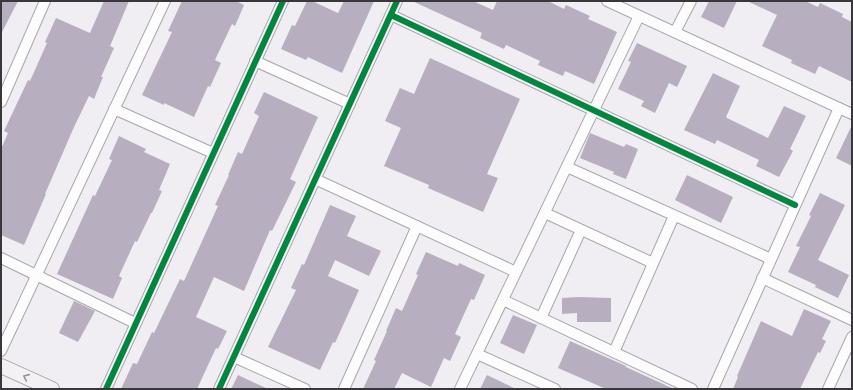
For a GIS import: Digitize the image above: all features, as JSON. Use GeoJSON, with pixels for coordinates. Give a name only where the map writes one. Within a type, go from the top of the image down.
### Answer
{"type":"FeatureCollection","features":[{"type":"Feature","properties":{"kind":"main road"},"geometry":{"type":"LineString","coordinates":[[1,366],[52,389]]}},
{"type":"Feature","properties":{"kind":"street"},"geometry":{"type":"LineString","coordinates":[[1,102],[46,1]]}},
{"type":"Feature","properties":{"kind":"street"},"geometry":{"type":"LineString","coordinates":[[1,351],[165,1]]}},
{"type":"Feature","properties":{"kind":"street"},"geometry":{"type":"LineString","coordinates":[[106,389],[283,1]]}},
{"type":"Feature","properties":{"kind":"street"},"geometry":{"type":"LineString","coordinates":[[219,389],[397,1]]}},
{"type":"Feature","properties":{"kind":"street"},"geometry":{"type":"LineString","coordinates":[[607,1],[852,114]]}},
{"type":"Feature","properties":{"kind":"street"},"geometry":{"type":"LineString","coordinates":[[675,32],[691,1]]}},
{"type":"Feature","properties":{"kind":"street"},"geometry":{"type":"LineString","coordinates":[[391,15],[795,205]]}},
{"type":"Feature","properties":{"kind":"street"},"geometry":{"type":"LineString","coordinates":[[460,389],[639,16]]}},
{"type":"Feature","properties":{"kind":"street"},"geometry":{"type":"LineString","coordinates":[[255,61],[350,104]]}},
{"type":"Feature","properties":{"kind":"street"},"geometry":{"type":"LineString","coordinates":[[713,389],[839,108]]}},
{"type":"Feature","properties":{"kind":"street"},"geometry":{"type":"LineString","coordinates":[[114,109],[213,153]]}},
{"type":"Feature","properties":{"kind":"street"},"geometry":{"type":"LineString","coordinates":[[567,167],[771,259]]}},
{"type":"Feature","properties":{"kind":"street"},"geometry":{"type":"LineString","coordinates":[[315,180],[516,272]]}},
{"type":"Feature","properties":{"kind":"street"},"geometry":{"type":"LineString","coordinates":[[545,213],[653,263]]}},
{"type":"Feature","properties":{"kind":"street"},"geometry":{"type":"LineString","coordinates":[[614,352],[674,216]]}},
{"type":"Feature","properties":{"kind":"street"},"geometry":{"type":"LineString","coordinates":[[344,389],[417,226]]}},
{"type":"Feature","properties":{"kind":"street"},"geometry":{"type":"LineString","coordinates":[[541,318],[581,230]]}},
{"type":"Feature","properties":{"kind":"street"},"geometry":{"type":"LineString","coordinates":[[1,258],[136,323]]}},
{"type":"Feature","properties":{"kind":"street"},"geometry":{"type":"LineString","coordinates":[[762,278],[852,320]]}},
{"type":"Feature","properties":{"kind":"street"},"geometry":{"type":"LineString","coordinates":[[503,300],[692,389]]}},
{"type":"Feature","properties":{"kind":"street"},"geometry":{"type":"LineString","coordinates":[[828,389],[852,337]]}},
{"type":"Feature","properties":{"kind":"street"},"geometry":{"type":"LineString","coordinates":[[477,354],[555,389]]}},
{"type":"Feature","properties":{"kind":"street"},"geometry":{"type":"LineString","coordinates":[[234,357],[305,389]]}},
{"type":"Feature","properties":{"kind":"building"},"geometry":{"type":"Polygon","coordinates":[[[1,1],[18,1],[1,34],[1,1]]]}},
{"type":"Feature","properties":{"kind":"building"},"geometry":{"type":"Polygon","coordinates":[[[104,1],[129,1],[110,46],[114,48],[101,77],[103,77],[94,99],[89,96],[74,127],[24,245],[1,235],[1,149],[8,133],[4,131],[28,80],[30,81],[47,43],[45,42],[56,18],[90,33],[104,1]]]}},
{"type":"Feature","properties":{"kind":"building"},"geometry":{"type":"Polygon","coordinates":[[[182,1],[236,1],[244,5],[235,26],[232,24],[215,60],[221,63],[210,87],[208,86],[194,117],[164,103],[164,105],[142,95],[172,32],[168,31],[182,1]]]}},
{"type":"Feature","properties":{"kind":"building"},"geometry":{"type":"Polygon","coordinates":[[[307,1],[312,1],[338,13],[344,1],[374,1],[342,73],[308,57],[306,60],[281,49],[292,25],[295,26],[307,1]]]}},
{"type":"Feature","properties":{"kind":"building"},"geometry":{"type":"Polygon","coordinates":[[[412,1],[473,1],[493,10],[497,1],[548,1],[564,9],[566,5],[590,16],[588,19],[617,32],[594,84],[565,71],[563,76],[538,65],[540,61],[506,45],[504,49],[480,38],[482,33],[412,1]]]}},
{"type":"Feature","properties":{"kind":"building"},"geometry":{"type":"Polygon","coordinates":[[[709,1],[737,1],[724,28],[701,17],[709,1]]]}},
{"type":"Feature","properties":{"kind":"building"},"geometry":{"type":"Polygon","coordinates":[[[747,1],[805,1],[818,7],[820,3],[843,14],[842,17],[852,22],[852,82],[819,66],[815,74],[791,63],[792,60],[762,46],[777,15],[747,1]]]}},
{"type":"Feature","properties":{"kind":"building"},"geometry":{"type":"Polygon","coordinates":[[[637,43],[687,66],[677,87],[669,83],[655,113],[641,106],[644,101],[618,89],[631,62],[628,61],[637,43]]]}},
{"type":"Feature","properties":{"kind":"building"},"geometry":{"type":"Polygon","coordinates":[[[430,58],[520,99],[487,174],[498,178],[483,212],[428,188],[429,185],[384,166],[401,128],[385,121],[400,88],[414,94],[430,58]]]}},
{"type":"Feature","properties":{"kind":"building"},"geometry":{"type":"Polygon","coordinates":[[[713,73],[740,86],[726,117],[768,138],[784,106],[806,116],[790,149],[793,151],[779,177],[756,166],[759,160],[717,140],[715,144],[684,130],[713,73]]]}},
{"type":"Feature","properties":{"kind":"building"},"geometry":{"type":"Polygon","coordinates":[[[264,92],[318,117],[290,179],[296,182],[272,231],[270,230],[244,291],[214,277],[196,317],[227,331],[218,349],[216,348],[197,389],[121,389],[133,363],[137,364],[152,332],[154,333],[180,279],[184,281],[218,206],[215,205],[238,152],[242,154],[259,116],[254,113],[264,92]]]}},
{"type":"Feature","properties":{"kind":"building"},"geometry":{"type":"Polygon","coordinates":[[[852,125],[852,166],[836,158],[852,125]]]}},
{"type":"Feature","properties":{"kind":"building"},"geometry":{"type":"Polygon","coordinates":[[[590,133],[624,147],[626,144],[638,149],[626,179],[613,174],[614,172],[580,158],[590,133]]]}},
{"type":"Feature","properties":{"kind":"building"},"geometry":{"type":"Polygon","coordinates":[[[119,136],[146,149],[144,152],[170,164],[159,190],[162,191],[152,213],[137,242],[135,241],[119,276],[122,278],[113,299],[57,274],[93,195],[95,196],[112,160],[109,159],[119,136]]]}},
{"type":"Feature","properties":{"kind":"building"},"geometry":{"type":"Polygon","coordinates":[[[687,175],[733,197],[721,223],[675,200],[687,175]]]}},
{"type":"Feature","properties":{"kind":"building"},"geometry":{"type":"Polygon","coordinates":[[[820,193],[845,205],[818,260],[849,275],[838,298],[815,287],[816,285],[788,272],[800,247],[796,246],[811,216],[809,215],[820,193]]]}},
{"type":"Feature","properties":{"kind":"building"},"geometry":{"type":"Polygon","coordinates":[[[330,205],[356,216],[347,236],[381,251],[369,276],[335,260],[328,276],[359,290],[335,343],[333,342],[320,370],[268,347],[296,290],[291,288],[302,264],[304,265],[330,205]]]}},
{"type":"Feature","properties":{"kind":"building"},"geometry":{"type":"Polygon","coordinates":[[[426,252],[458,266],[459,263],[485,275],[474,300],[471,299],[455,334],[461,337],[450,361],[444,358],[431,387],[402,373],[394,389],[363,389],[376,361],[374,360],[396,308],[402,311],[418,275],[416,274],[426,252]]]}},
{"type":"Feature","properties":{"kind":"building"},"geometry":{"type":"Polygon","coordinates":[[[562,298],[611,298],[611,322],[577,322],[577,313],[562,314],[562,298]]]}},
{"type":"Feature","properties":{"kind":"building"},"geometry":{"type":"Polygon","coordinates":[[[74,301],[95,311],[78,342],[59,333],[74,301]]]}},
{"type":"Feature","properties":{"kind":"building"},"geometry":{"type":"Polygon","coordinates":[[[804,309],[831,321],[822,339],[826,341],[820,353],[818,352],[800,389],[733,389],[738,377],[737,376],[761,321],[792,336],[804,309]]]}},
{"type":"Feature","properties":{"kind":"building"},"geometry":{"type":"Polygon","coordinates":[[[513,315],[537,325],[524,354],[500,343],[513,315]]]}},
{"type":"Feature","properties":{"kind":"building"},"geometry":{"type":"Polygon","coordinates":[[[570,341],[674,389],[606,389],[558,368],[570,341]]]}},
{"type":"Feature","properties":{"kind":"building"},"geometry":{"type":"Polygon","coordinates":[[[238,375],[268,389],[231,389],[238,375]]]}},
{"type":"Feature","properties":{"kind":"building"},"geometry":{"type":"Polygon","coordinates":[[[487,375],[516,389],[480,389],[487,375]]]}},
{"type":"Feature","properties":{"kind":"cycle path"},"geometry":{"type":"LineString","coordinates":[[106,389],[283,1]]}},
{"type":"Feature","properties":{"kind":"cycle path"},"geometry":{"type":"LineString","coordinates":[[219,389],[397,1]]}},
{"type":"Feature","properties":{"kind":"cycle path"},"geometry":{"type":"LineString","coordinates":[[391,15],[795,205]]}}]}
